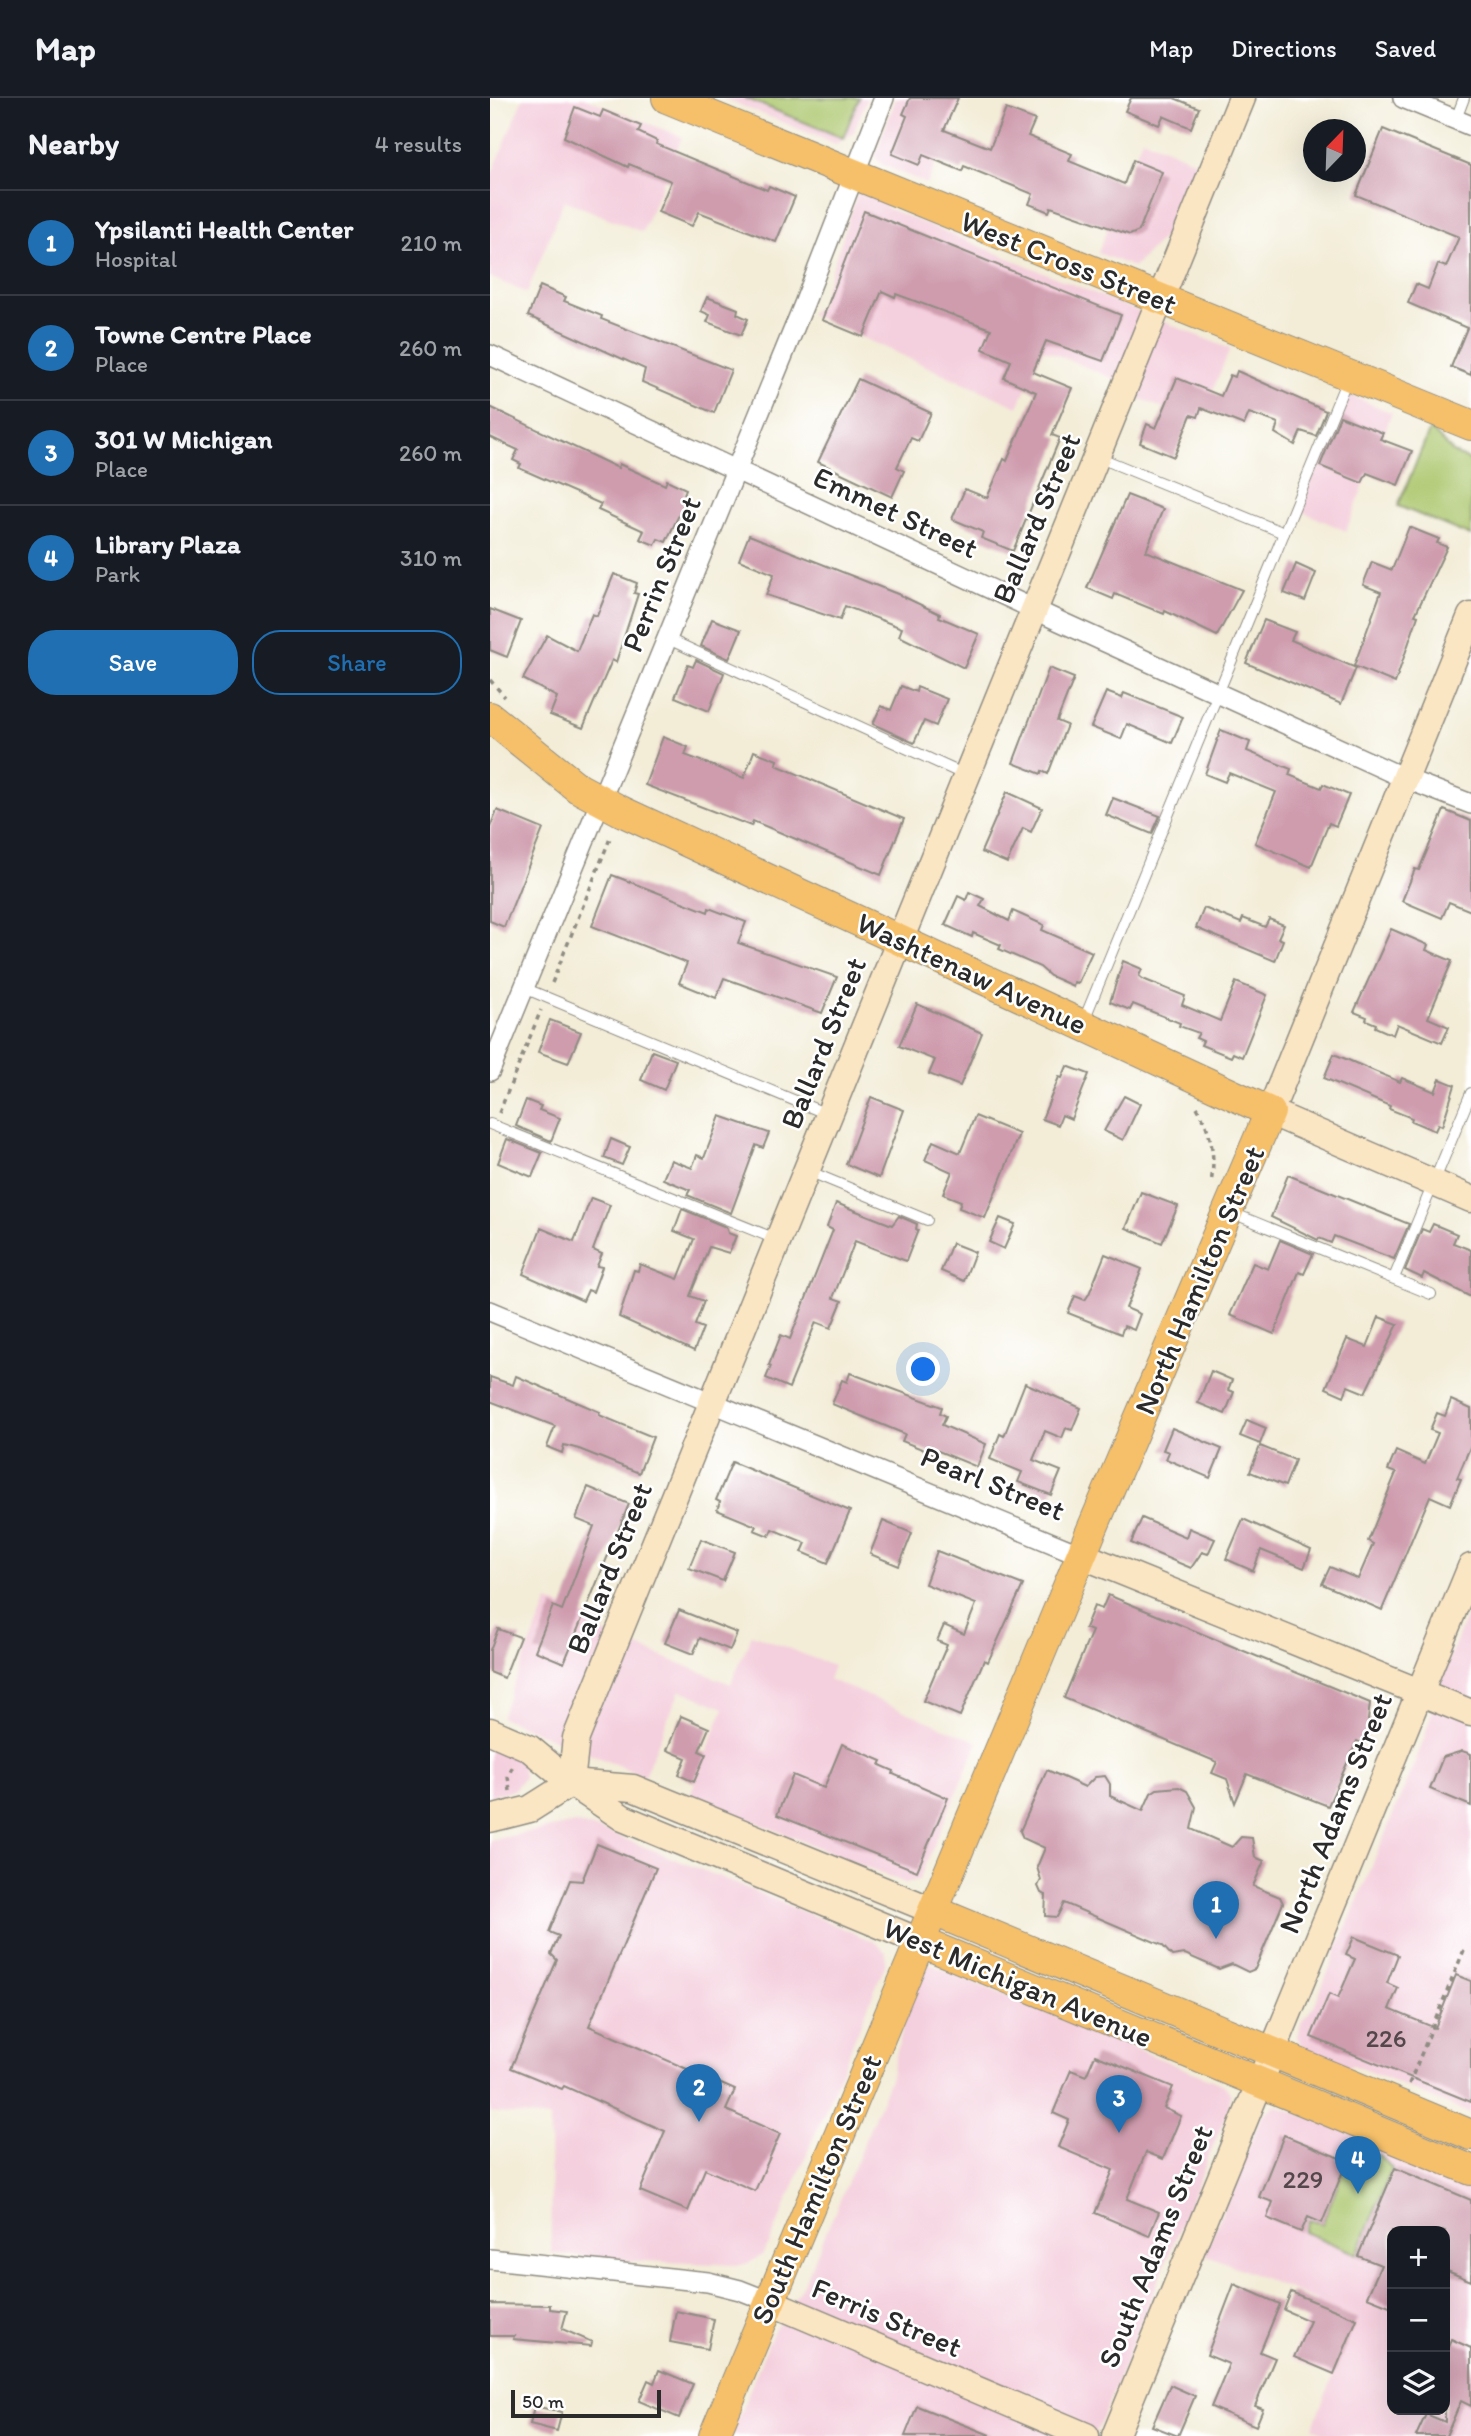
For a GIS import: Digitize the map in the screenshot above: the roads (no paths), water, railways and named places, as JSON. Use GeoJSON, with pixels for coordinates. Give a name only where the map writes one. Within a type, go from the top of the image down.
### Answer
{"type":"FeatureCollection","features":[{"type":"Feature","properties":{"kind":"main road","name":"West Cross Street"},"geometry":{"type":"LineString","coordinates":[[667,98],[1471,425]]}},
{"type":"Feature","properties":{"kind":"main road","name":"Washtenaw Avenue"},"geometry":{"type":"LineString","coordinates":[[490,717],[537,758],[599,800],[1270,1112]]}},
{"type":"Feature","properties":{"kind":"main road","name":"North Hamilton Street"},"geometry":{"type":"LineString","coordinates":[[921,1942],[1270,1112]]}},
{"type":"Feature","properties":{"kind":"main road","name":"West Michigan Avenue"},"geometry":{"type":"LineString","coordinates":[[934,1911],[1471,2135]]}},
{"type":"Feature","properties":{"kind":"main road","name":"West Michigan Avenue"},"geometry":{"type":"LineString","coordinates":[[921,1942],[1471,2170]]}},
{"type":"Feature","properties":{"kind":"main road","name":"South Hamilton Street"},"geometry":{"type":"LineString","coordinates":[[714,2436],[768,2301],[921,1942]]}},
{"type":"Feature","properties":{"kind":"street","name":"Perrin Street"},"geometry":{"type":"LineString","coordinates":[[490,1071],[735,472],[884,98]]}},
{"type":"Feature","properties":{"kind":"street","name":"Ballard Street"},"geometry":{"type":"LineString","coordinates":[[571,1783],[576,1738],[1242,98]]}},
{"type":"Feature","properties":{"kind":"street"},"geometry":{"type":"LineString","coordinates":[[1403,98],[1463,123]]}},
{"type":"Feature","properties":{"kind":"street","name":"Emmet Street"},"geometry":{"type":"LineString","coordinates":[[490,355],[1034,610],[1404,778],[1471,804]]}},
{"type":"Feature","properties":{"kind":"street","name":"North Hamilton Street"},"geometry":{"type":"LineString","coordinates":[[1270,1112],[1471,615]]}},
{"type":"Feature","properties":{"kind":"street","name":"Washtenaw Avenue"},"geometry":{"type":"LineString","coordinates":[[1270,1112],[1471,1199]]}},
{"type":"Feature","properties":{"kind":"street","name":"Pearl Street"},"geometry":{"type":"LineString","coordinates":[[490,1311],[1471,1713]]}},
{"type":"Feature","properties":{"kind":"street","name":"North Adams Street"},"geometry":{"type":"LineString","coordinates":[[1259,2082],[1471,1567]]}},
{"type":"Feature","properties":{"kind":"street"},"geometry":{"type":"LineString","coordinates":[[490,1731],[530,1748],[571,1783],[530,1809],[490,1819]]}},
{"type":"Feature","properties":{"kind":"street","name":"West Michigan Avenue"},"geometry":{"type":"LineString","coordinates":[[571,1783],[633,1788],[934,1911]]}},
{"type":"Feature","properties":{"kind":"street","name":"West Michigan Avenue"},"geometry":{"type":"LineString","coordinates":[[571,1783],[623,1818],[921,1942]]}},
{"type":"Feature","properties":{"kind":"street","name":"South Adams Street"},"geometry":{"type":"LineString","coordinates":[[1115,2436],[1259,2082]]}},
{"type":"Feature","properties":{"kind":"street","name":"Ferris Street"},"geometry":{"type":"LineString","coordinates":[[490,2259],[708,2282],[740,2290],[1086,2436]]}},
{"type":"Feature","properties":{"kind":"lane"},"geometry":{"type":"LineString","coordinates":[[1463,123],[1464,98]]}},
{"type":"Feature","properties":{"kind":"lane"},"geometry":{"type":"LineString","coordinates":[[1082,1025],[1348,377]]}},
{"type":"Feature","properties":{"kind":"lane"},"geometry":{"type":"LineString","coordinates":[[1098,456],[1284,533]]}},
{"type":"Feature","properties":{"kind":"lane"},"geometry":{"type":"LineString","coordinates":[[666,638],[968,777]]}},
{"type":"Feature","properties":{"kind":"lane"},"geometry":{"type":"LineString","coordinates":[[524,988],[830,1115]]}},
{"type":"Feature","properties":{"kind":"lane"},"geometry":{"type":"LineString","coordinates":[[1394,1278],[1471,1093]]}},
{"type":"Feature","properties":{"kind":"lane"},"geometry":{"type":"LineString","coordinates":[[490,1124],[779,1240]]}},
{"type":"Feature","properties":{"kind":"lane"},"geometry":{"type":"LineString","coordinates":[[807,1170],[927,1220]]}},
{"type":"Feature","properties":{"kind":"lane"},"geometry":{"type":"LineString","coordinates":[[1229,1211],[1431,1294]]}},
{"type":"Feature","properties":{"kind":"place","name":"Ypsilanti Health Center"},"geometry":{"type":"Point","coordinates":[1216,1939]}},
{"type":"Feature","properties":{"kind":"place","name":"Towne Centre Place"},"geometry":{"type":"Point","coordinates":[699,2122]}},
{"type":"Feature","properties":{"kind":"place","name":"301 W Michigan"},"geometry":{"type":"Point","coordinates":[1119,2133]}},
{"type":"Feature","properties":{"kind":"place","name":"Library Plaza"},"geometry":{"type":"Point","coordinates":[1358,2194]}}]}
